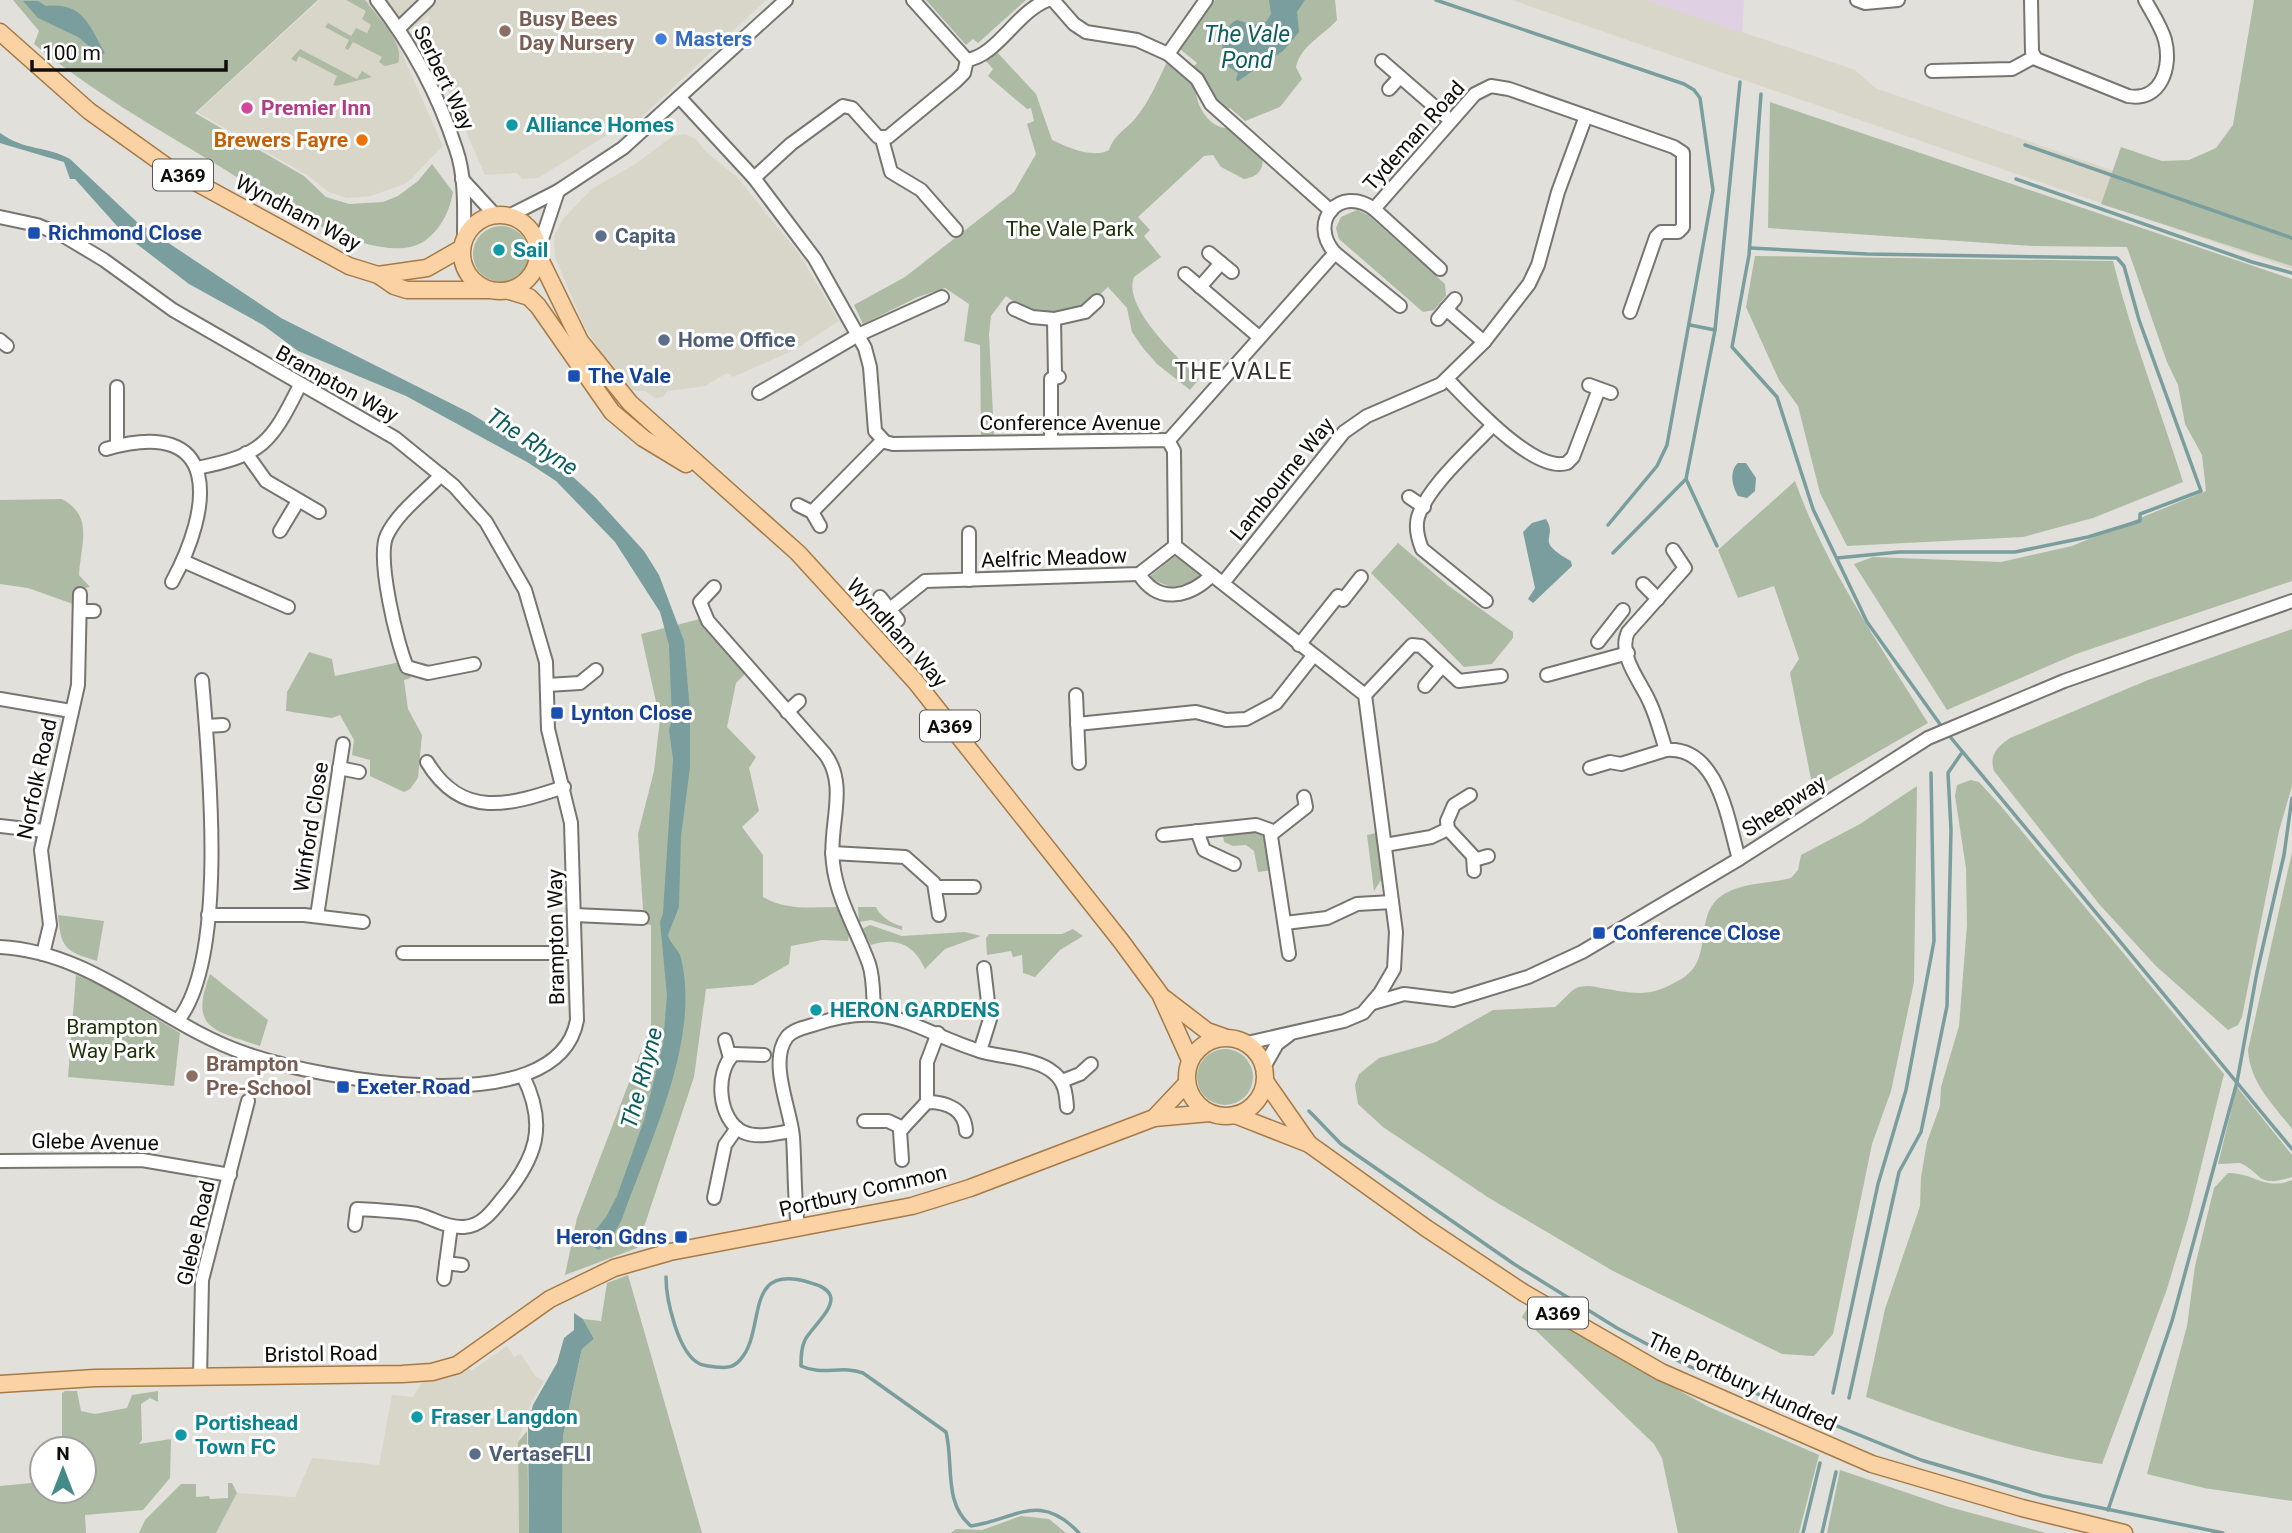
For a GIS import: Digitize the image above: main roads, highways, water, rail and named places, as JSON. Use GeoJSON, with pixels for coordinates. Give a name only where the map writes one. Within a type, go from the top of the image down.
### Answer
{"type":"FeatureCollection","features":[{"type":"Feature","properties":{"kind":"main road","name":"Wyndham Way"},"geometry":{"type":"LineString","coordinates":[[0,32],[89,111],[166,166],[349,266],[377,275],[394,286],[422,292],[489,290]]}},
{"type":"Feature","properties":{"kind":"main road","name":"A369"},"geometry":{"type":"LineString","coordinates":[[463,244],[477,223],[502,216],[527,225],[539,253]]}},
{"type":"Feature","properties":{"kind":"main road","name":"Wyndham Way"},"geometry":{"type":"LineString","coordinates":[[377,275],[427,268],[463,244]]}},
{"type":"Feature","properties":{"kind":"main road"},"geometry":{"type":"LineString","coordinates":[[463,244],[465,268],[470,278],[489,290]]}},
{"type":"Feature","properties":{"kind":"main road","name":"Wyndham Way"},"geometry":{"type":"LineString","coordinates":[[539,253],[580,341],[630,403],[798,553],[915,681],[1160,994],[1190,1060]]}},
{"type":"Feature","properties":{"kind":"main road"},"geometry":{"type":"LineString","coordinates":[[509,291],[528,280],[539,253]]}},
{"type":"Feature","properties":{"kind":"main road","name":"A369"},"geometry":{"type":"LineString","coordinates":[[489,290],[509,291]]}},
{"type":"Feature","properties":{"kind":"main road","name":"Wyndham Way"},"geometry":{"type":"LineString","coordinates":[[509,291],[529,298],[538,306],[612,412],[643,438],[715,481]]}},
{"type":"Feature","properties":{"kind":"main road","name":"Wyndham Way"},"geometry":{"type":"LineString","coordinates":[[1160,994],[1207,1031],[1224,1037]]}},
{"type":"Feature","properties":{"kind":"main road"},"geometry":{"type":"LineString","coordinates":[[1224,1037],[1247,1043],[1255,1050],[1265,1074],[1256,1103],[1235,1115],[1210,1113],[1191,1095],[1187,1083],[1190,1060],[1207,1042],[1224,1037]]}},
{"type":"Feature","properties":{"kind":"main road","name":"The Portbury Hundred"},"geometry":{"type":"LineString","coordinates":[[1265,1074],[1309,1144]]}},
{"type":"Feature","properties":{"kind":"main road","name":"Portbury Common"},"geometry":{"type":"LineString","coordinates":[[1154,1118],[1187,1083]]}},
{"type":"Feature","properties":{"kind":"main road","name":"Portbury Common"},"geometry":{"type":"LineString","coordinates":[[614,1268],[670,1252],[912,1206],[970,1188],[1154,1118],[1210,1113]]}},
{"type":"Feature","properties":{"kind":"main road","name":"The Portbury Hundred"},"geometry":{"type":"LineString","coordinates":[[1235,1115],[1309,1144],[1426,1228],[1524,1293],[1661,1372],[1872,1464],[2022,1508],[2124,1533]]}},
{"type":"Feature","properties":{"kind":"main road","name":"Bristol Road"},"geometry":{"type":"LineString","coordinates":[[0,1384],[402,1374],[442,1370],[478,1352],[551,1299],[614,1268]]}},
{"type":"Feature","properties":{"kind":"water","name":"The Vale Pond"},"geometry":{"type":"Polygon","coordinates":[[[1269,0],[1305,0],[1297,12],[1299,32],[1283,51],[1238,81],[1238,73],[1224,64],[1222,45],[1225,33],[1237,20],[1254,25],[1266,22],[1271,14],[1269,0]]]}},
{"type":"Feature","properties":{"kind":"water"},"geometry":{"type":"Polygon","coordinates":[[[23,1],[38,1],[46,6],[59,6],[77,12],[89,25],[105,53],[100,55],[78,37],[38,18],[23,1]]]}},
{"type":"Feature","properties":{"kind":"water"},"geometry":{"type":"Polygon","coordinates":[[[0,133],[18,143],[70,159],[137,222],[281,318],[470,413],[573,477],[644,551],[659,575],[684,641],[690,711],[690,767],[681,836],[679,907],[668,935],[681,958],[685,990],[684,1023],[678,1057],[658,1124],[622,1219],[613,1236],[599,1250],[593,1247],[589,1238],[606,1217],[617,1196],[644,1120],[663,1044],[667,995],[660,922],[663,913],[673,759],[669,730],[672,719],[669,645],[660,612],[615,542],[556,481],[527,462],[406,396],[298,351],[263,325],[189,284],[125,235],[75,179],[70,179],[64,162],[0,143],[0,133]]]}},
{"type":"Feature","properties":{"kind":"water"},"geometry":{"type":"Polygon","coordinates":[[[1738,463],[1746,463],[1756,478],[1755,491],[1747,498],[1738,496],[1733,483],[1733,470],[1738,463]]]}},
{"type":"Feature","properties":{"kind":"water"},"geometry":{"type":"Polygon","coordinates":[[[1546,519],[1550,531],[1549,544],[1571,561],[1572,566],[1533,603],[1528,599],[1535,588],[1523,532],[1532,523],[1546,519]]]}},
{"type":"Feature","properties":{"kind":"water"},"geometry":{"type":"Polygon","coordinates":[[[574,1313],[583,1319],[594,1339],[582,1349],[563,1436],[562,1533],[529,1533],[528,1425],[533,1405],[557,1363],[564,1338],[574,1330],[574,1313]]]}},
{"type":"Feature","properties":{"kind":"waterway"},"geometry":{"type":"LineString","coordinates":[[1436,0],[1684,84],[1700,98],[1713,190],[1667,445],[1657,466],[1608,525]]}},
{"type":"Feature","properties":{"kind":"waterway"},"geometry":{"type":"LineString","coordinates":[[1613,553],[1686,479],[1715,330],[1740,82]]}},
{"type":"Feature","properties":{"kind":"waterway"},"geometry":{"type":"LineString","coordinates":[[1761,94],[1749,255],[1732,347],[1777,397],[1813,509],[1867,622],[1942,727]]}},
{"type":"Feature","properties":{"kind":"waterway"},"geometry":{"type":"LineString","coordinates":[[2025,145],[2292,238]]}},
{"type":"Feature","properties":{"kind":"waterway"},"geometry":{"type":"LineString","coordinates":[[2016,179],[2252,262],[2292,273]]}},
{"type":"Feature","properties":{"kind":"waterway"},"geometry":{"type":"LineString","coordinates":[[1750,248],[1867,254],[2117,258],[2124,266],[2139,320],[2201,491],[2140,514],[2140,521],[2088,537],[2015,552],[1899,552],[1837,558]]}},
{"type":"Feature","properties":{"kind":"waterway"},"geometry":{"type":"LineString","coordinates":[[1690,325],[1715,330]]}},
{"type":"Feature","properties":{"kind":"waterway"},"geometry":{"type":"LineString","coordinates":[[1686,479],[1717,546]]}},
{"type":"Feature","properties":{"kind":"waterway"},"geometry":{"type":"LineString","coordinates":[[1947,733],[2292,1149]]}},
{"type":"Feature","properties":{"kind":"waterway"},"geometry":{"type":"LineString","coordinates":[[1849,1398],[1899,1172],[1921,1132],[1947,1006],[1951,830],[1948,773],[1961,754]]}},
{"type":"Feature","properties":{"kind":"waterway"},"geometry":{"type":"LineString","coordinates":[[1833,1393],[1878,1184],[1906,1090],[1934,941],[1931,773]]}},
{"type":"Feature","properties":{"kind":"waterway"},"geometry":{"type":"LineString","coordinates":[[2108,1510],[2172,1321],[2237,1082],[2257,972],[2284,855],[2292,798]]}},
{"type":"Feature","properties":{"kind":"waterway"},"geometry":{"type":"LineString","coordinates":[[1309,1111],[1341,1144],[1514,1264],[1617,1328],[1686,1365],[1921,1460],[2043,1496],[2223,1533]]}},
{"type":"Feature","properties":{"kind":"waterway"},"geometry":{"type":"LineString","coordinates":[[666,1277],[671,1312],[685,1349],[700,1364],[720,1367],[735,1365],[748,1348],[759,1303],[773,1282],[787,1279],[824,1288],[831,1300],[822,1318],[805,1340],[801,1366],[817,1370],[863,1373],[946,1432],[953,1495],[962,1517],[971,1526],[1039,1510],[1065,1520],[1079,1533]]}},
{"type":"Feature","properties":{"kind":"waterway"},"geometry":{"type":"LineString","coordinates":[[1803,1533],[1820,1463]]}},
{"type":"Feature","properties":{"kind":"waterway"},"geometry":{"type":"LineString","coordinates":[[1822,1533],[1836,1472]]}},
{"type":"Feature","properties":{"kind":"place","name":"Busy Bees Day Nursery"},"geometry":{"type":"Point","coordinates":[505,31]}},
{"type":"Feature","properties":{"kind":"place","name":"Masters"},"geometry":{"type":"Point","coordinates":[661,39]}},
{"type":"Feature","properties":{"kind":"place","name":"Premier Inn"},"geometry":{"type":"Point","coordinates":[247,108]}},
{"type":"Feature","properties":{"kind":"place","name":"Alliance Homes"},"geometry":{"type":"Point","coordinates":[512,125]}},
{"type":"Feature","properties":{"kind":"place","name":"Brewers Fayre"},"geometry":{"type":"Point","coordinates":[362,140]}},
{"type":"Feature","properties":{"kind":"place","name":"Richmond Close"},"geometry":{"type":"Point","coordinates":[34,233]}},
{"type":"Feature","properties":{"kind":"place","name":"Capita"},"geometry":{"type":"Point","coordinates":[601,236]}},
{"type":"Feature","properties":{"kind":"place","name":"Sail"},"geometry":{"type":"Point","coordinates":[499,250]}},
{"type":"Feature","properties":{"kind":"place","name":"Home Office"},"geometry":{"type":"Point","coordinates":[664,340]}},
{"type":"Feature","properties":{"kind":"place","name":"The Vale"},"geometry":{"type":"Point","coordinates":[574,376]}},
{"type":"Feature","properties":{"kind":"place","name":"Lynton Close"},"geometry":{"type":"Point","coordinates":[557,713]}},
{"type":"Feature","properties":{"kind":"place","name":"Conference Close"},"geometry":{"type":"Point","coordinates":[1599,933]}},
{"type":"Feature","properties":{"kind":"place","name":"HERON GARDENS"},"geometry":{"type":"Point","coordinates":[816,1010]}},
{"type":"Feature","properties":{"kind":"place","name":"Brampton Pre-School"},"geometry":{"type":"Point","coordinates":[192,1076]}},
{"type":"Feature","properties":{"kind":"place","name":"Exeter Road"},"geometry":{"type":"Point","coordinates":[343,1087]}},
{"type":"Feature","properties":{"kind":"place","name":"Heron Gdns"},"geometry":{"type":"Point","coordinates":[681,1237]}},
{"type":"Feature","properties":{"kind":"place","name":"Fraser Langdon"},"geometry":{"type":"Point","coordinates":[417,1417]}},
{"type":"Feature","properties":{"kind":"place","name":"Portishead Town FC"},"geometry":{"type":"Point","coordinates":[181,1435]}},
{"type":"Feature","properties":{"kind":"place","name":"VertaseFLI"},"geometry":{"type":"Point","coordinates":[475,1454]}},
{"type":"Feature","properties":{"kind":"district","name":"THE VALE"},"geometry":{"type":"Point","coordinates":[1234,371]}},
{"type":"Feature","properties":{"kind":"park label","name":"The Vale Park"},"geometry":{"type":"Point","coordinates":[1070,229]}},
{"type":"Feature","properties":{"kind":"park label","name":"Brampton Way Park"},"geometry":{"type":"Point","coordinates":[112,1039]}},
{"type":"Feature","properties":{"kind":"water label","name":"The Rhyne"},"geometry":{"type":"Point","coordinates":[532,442]}},
{"type":"Feature","properties":{"kind":"water label","name":"The Rhyne"},"geometry":{"type":"Point","coordinates":[642,1078]}}]}
